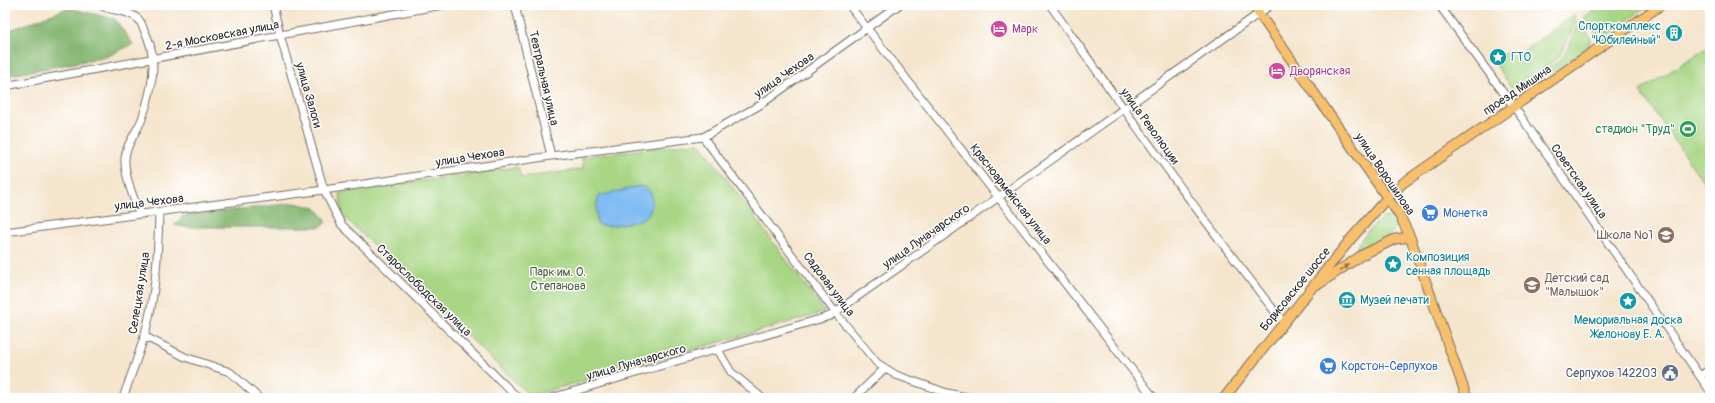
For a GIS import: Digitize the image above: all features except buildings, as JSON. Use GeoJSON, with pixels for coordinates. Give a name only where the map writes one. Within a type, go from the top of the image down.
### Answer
{"type":"FeatureCollection","features":[{"type":"Feature","properties":{"kind":"main road","name":"улица Ворошилова"},"geometry":{"type":"LineString","coordinates":[[1253,5],[1400,216],[1410,237],[1467,398]]}},
{"type":"Feature","properties":{"kind":"main road","name":"проезд Мишина"},"geometry":{"type":"LineString","coordinates":[[1387,198],[1403,183],[1661,5]]}},
{"type":"Feature","properties":{"kind":"main road","name":"Борисовское шоссе"},"geometry":{"type":"LineString","coordinates":[[1224,398],[1312,290],[1350,240],[1387,198]]}},
{"type":"Feature","properties":{"kind":"main road"},"geometry":{"type":"LineString","coordinates":[[1312,290],[1362,255],[1395,239],[1410,237]]}},
{"type":"Feature","properties":{"kind":"main road"},"geometry":{"type":"LineString","coordinates":[[1350,240],[1354,252],[1362,255]]}},
{"type":"Feature","properties":{"kind":"street"},"geometry":{"type":"LineString","coordinates":[[100,5],[105,8],[128,12],[138,19],[152,48],[153,59],[151,88],[141,120],[125,159],[128,177],[140,214]]}},
{"type":"Feature","properties":{"kind":"street","name":"улица Залоги"},"geometry":{"type":"LineString","coordinates":[[273,5],[280,35],[324,190]]}},
{"type":"Feature","properties":{"kind":"street","name":"2-я Московская улица"},"geometry":{"type":"LineString","coordinates":[[5,86],[442,5]]}},
{"type":"Feature","properties":{"kind":"street","name":"Театральная улица"},"geometry":{"type":"LineString","coordinates":[[515,5],[551,156]]}},
{"type":"Feature","properties":{"kind":"street","name":"Красноармейская улица"},"geometry":{"type":"LineString","coordinates":[[849,5],[1000,197],[1154,398]]}},
{"type":"Feature","properties":{"kind":"street","name":"улица Чехова"},"geometry":{"type":"LineString","coordinates":[[5,232],[324,190],[551,156],[703,137],[760,105],[899,5]]}},
{"type":"Feature","properties":{"kind":"street","name":"улица Революции"},"geometry":{"type":"LineString","coordinates":[[1050,5],[1124,110],[1254,286],[1284,323]]}},
{"type":"Feature","properties":{"kind":"street","name":"улица Луначарского"},"geometry":{"type":"LineString","coordinates":[[551,398],[574,395],[830,316],[1271,5]]}},
{"type":"Feature","properties":{"kind":"street","name":"Советская улица"},"geometry":{"type":"LineString","coordinates":[[1439,5],[1514,106],[1710,392]]}},
{"type":"Feature","properties":{"kind":"street","name":"Садовая улица"},"geometry":{"type":"LineString","coordinates":[[703,137],[835,312],[877,363],[884,369],[896,375],[956,396],[972,398]]}},
{"type":"Feature","properties":{"kind":"street","name":"Старослободская улица"},"geometry":{"type":"LineString","coordinates":[[324,190],[341,224],[518,398]]}},
{"type":"Feature","properties":{"kind":"street","name":"Селецкая улица"},"geometry":{"type":"LineString","coordinates":[[123,398],[144,336],[156,274],[158,212]]}},
{"type":"Feature","properties":{"kind":"street"},"geometry":{"type":"LineString","coordinates":[[144,336],[185,356],[230,372],[259,398]]}},
{"type":"Feature","properties":{"kind":"street"},"geometry":{"type":"LineString","coordinates":[[718,350],[731,372],[762,398]]}},
{"type":"Feature","properties":{"kind":"street"},"geometry":{"type":"LineString","coordinates":[[854,398],[884,369]]}},
{"type":"Feature","properties":{"kind":"street"},"geometry":{"type":"LineString","coordinates":[[1700,376],[1710,369]]}},
{"type":"Feature","properties":{"kind":"green space"},"geometry":{"type":"Polygon","coordinates":[[[1602,5],[1649,5],[1600,40],[1584,17],[1602,5]]]}},
{"type":"Feature","properties":{"kind":"green space"},"geometry":{"type":"Polygon","coordinates":[[[68,8],[115,19],[133,44],[106,57],[10,75],[8,31],[68,8]]]}},
{"type":"Feature","properties":{"kind":"green space"},"geometry":{"type":"Polygon","coordinates":[[[1574,15],[1576,21],[1560,56],[1513,90],[1494,62],[1508,51],[1514,58],[1574,15]]]}},
{"type":"Feature","properties":{"kind":"green space"},"geometry":{"type":"Polygon","coordinates":[[[1580,22],[1591,38],[1588,48],[1523,91],[1521,88],[1563,58],[1580,22]]]}},
{"type":"Feature","properties":{"kind":"green space","name":"стадион \"Труд\""},"geometry":{"type":"Polygon","coordinates":[[[1710,46],[1710,191],[1640,91],[1710,46]]]}},
{"type":"Feature","properties":{"kind":"green space","name":"Парк им. О. Степанова"},"geometry":{"type":"Polygon","coordinates":[[[700,143],[825,312],[530,396],[342,215],[340,193],[518,167],[521,178],[583,169],[582,157],[700,143]]]}},
{"type":"Feature","properties":{"kind":"green space"},"geometry":{"type":"Polygon","coordinates":[[[295,203],[316,208],[327,221],[321,227],[184,227],[174,225],[183,216],[295,203]]]}},
{"type":"Feature","properties":{"kind":"green space"},"geometry":{"type":"Polygon","coordinates":[[[1385,217],[1391,217],[1395,221],[1394,231],[1365,251],[1361,252],[1357,250],[1357,246],[1366,234],[1373,226],[1385,217]]]}},
{"type":"Feature","properties":{"kind":"water"},"geometry":{"type":"Polygon","coordinates":[[[639,186],[646,188],[651,193],[651,208],[645,217],[635,221],[615,225],[606,226],[597,224],[596,208],[599,196],[639,186]]]}},
{"type":"Feature","properties":{"kind":"place","name":"Марк"},"geometry":{"type":"Point","coordinates":[999,29]}},
{"type":"Feature","properties":{"kind":"place","name":"Спорткомплекс \"Юбилейный\""},"geometry":{"type":"Point","coordinates":[1674,33]}},
{"type":"Feature","properties":{"kind":"place","name":"ГТО"},"geometry":{"type":"Point","coordinates":[1498,57]}},
{"type":"Feature","properties":{"kind":"place","name":"Дворянская"},"geometry":{"type":"Point","coordinates":[1277,71]}},
{"type":"Feature","properties":{"kind":"place","name":"стадион \"Труд\""},"geometry":{"type":"Point","coordinates":[1688,129]}},
{"type":"Feature","properties":{"kind":"place","name":"Монетка"},"geometry":{"type":"Point","coordinates":[1430,213]}},
{"type":"Feature","properties":{"kind":"place","name":"Школа №1"},"geometry":{"type":"Point","coordinates":[1666,235]}},
{"type":"Feature","properties":{"kind":"place","name":"Композиция сенная площадь"},"geometry":{"type":"Point","coordinates":[1393,264]}},
{"type":"Feature","properties":{"kind":"place","name":"Детский сад \"Малышок\""},"geometry":{"type":"Point","coordinates":[1532,285]}},
{"type":"Feature","properties":{"kind":"place","name":"Музей печати"},"geometry":{"type":"Point","coordinates":[1347,300]}},
{"type":"Feature","properties":{"kind":"place","name":"Мемориальная доска Желонову Е. А."},"geometry":{"type":"Point","coordinates":[1628,301]}},
{"type":"Feature","properties":{"kind":"place","name":"Корстон-Серпухов"},"geometry":{"type":"Point","coordinates":[1328,366]}},
{"type":"Feature","properties":{"kind":"place","name":"Серпухов 142203"},"geometry":{"type":"Point","coordinates":[1670,373]}}]}
